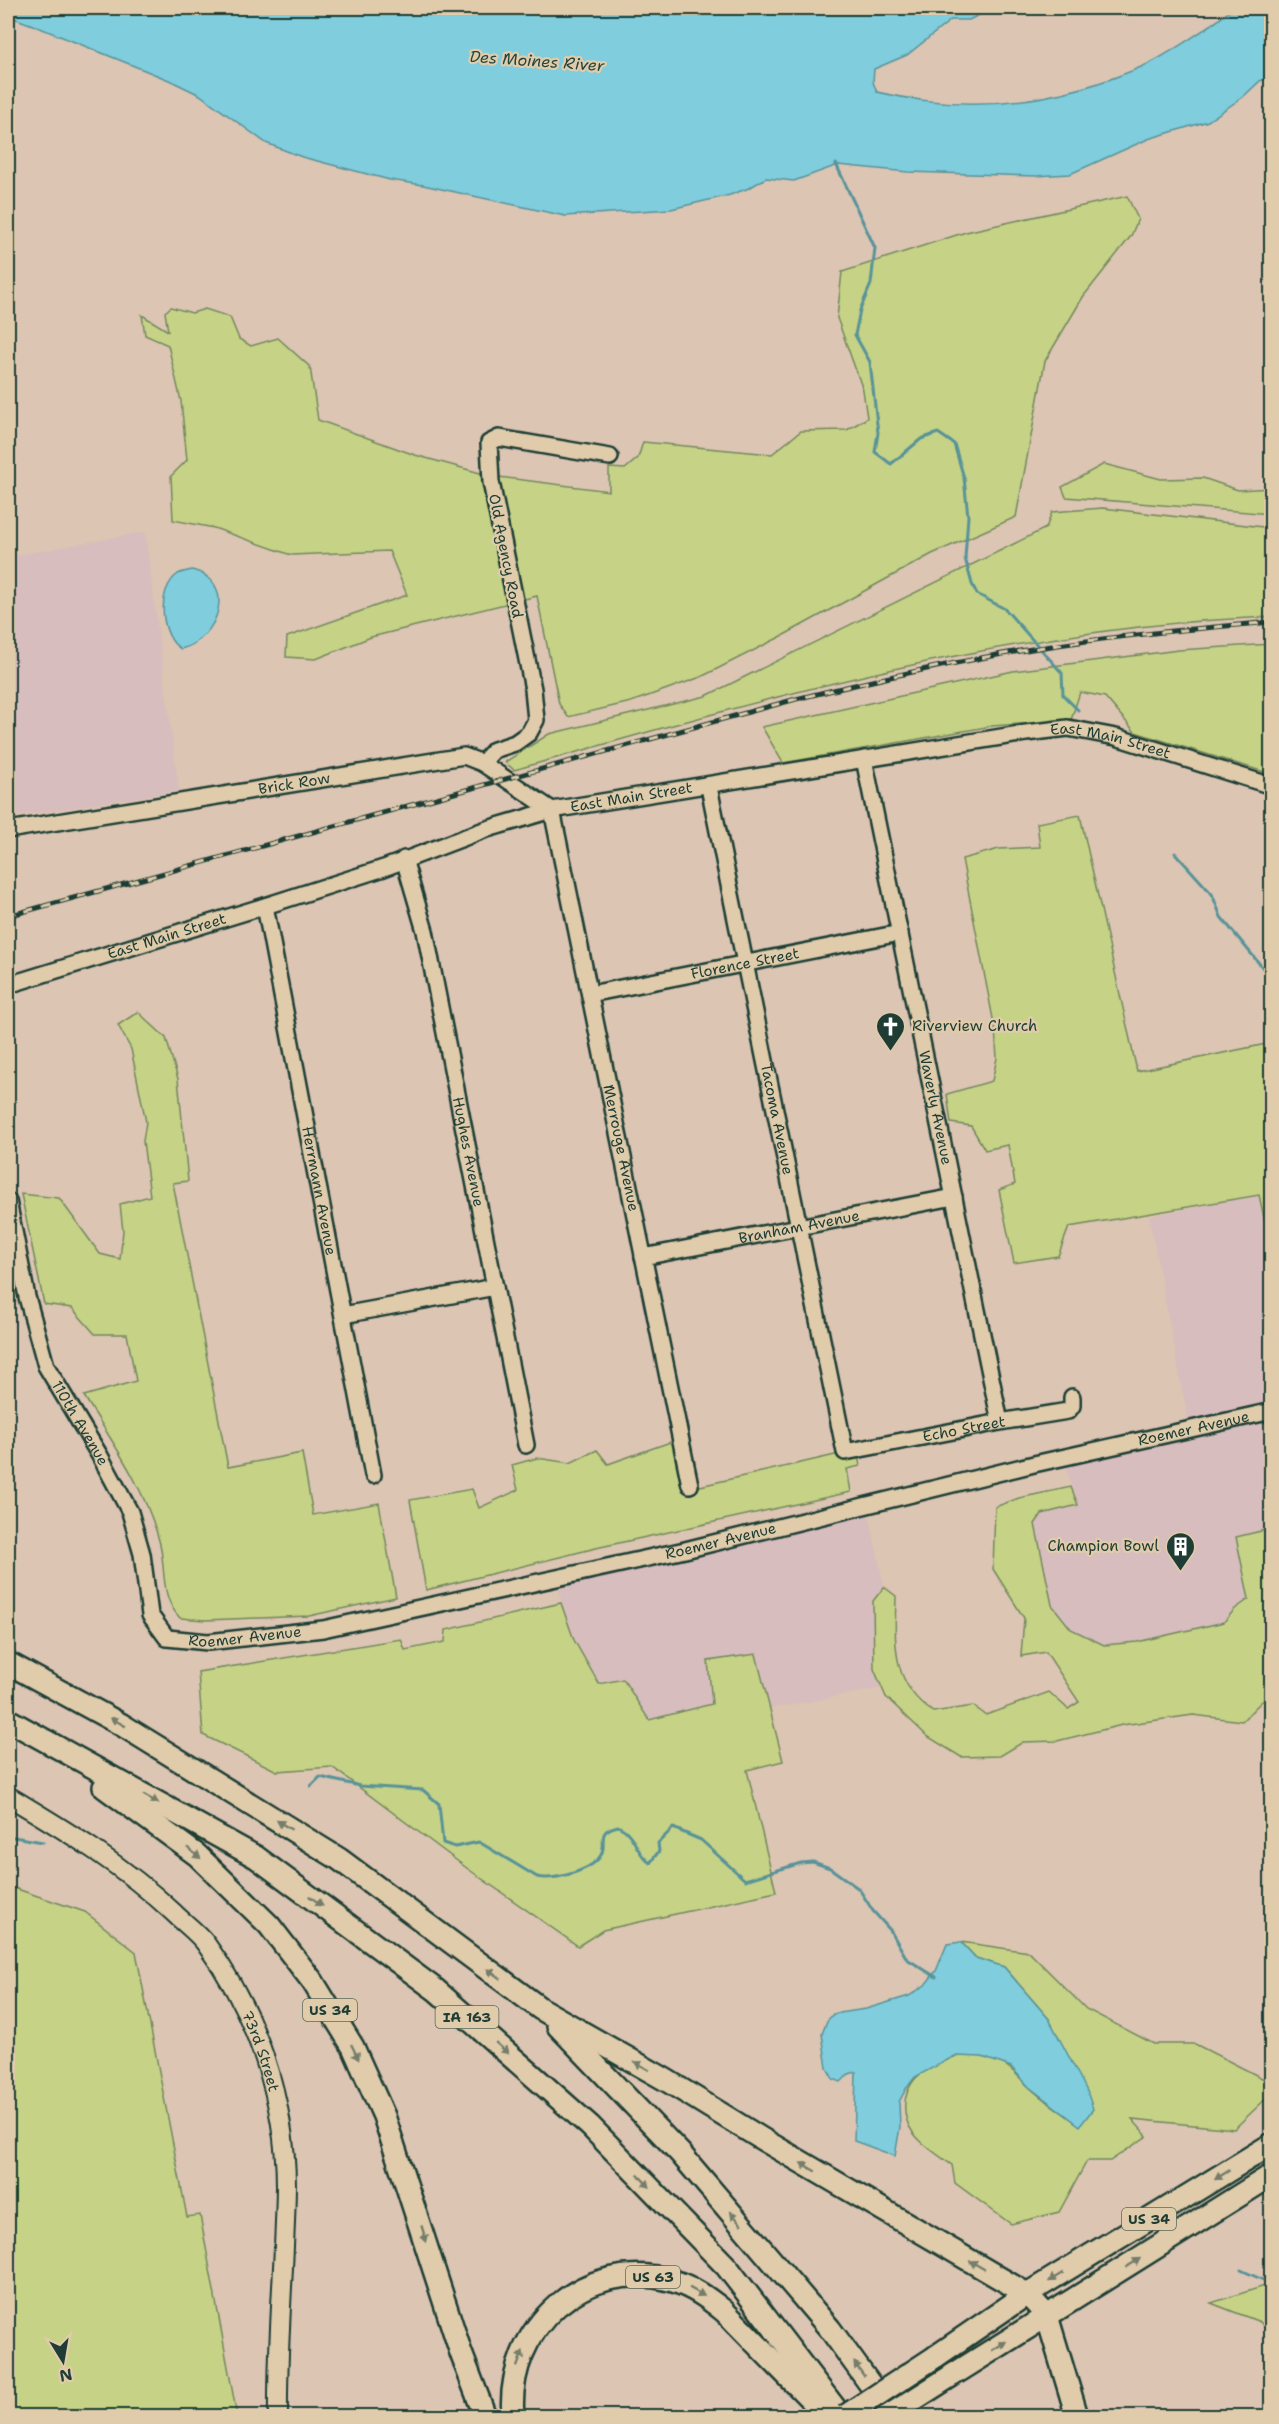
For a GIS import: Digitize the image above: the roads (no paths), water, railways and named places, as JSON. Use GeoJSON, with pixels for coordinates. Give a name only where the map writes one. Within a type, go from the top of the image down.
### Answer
{"type":"FeatureCollection","features":[{"type":"Feature","properties":{"kind":"highway"},"geometry":{"type":"LineString","coordinates":[[8,1663],[122,1725],[339,1859],[541,2009],[666,2080],[772,2145],[1027,2294],[1047,2316],[1077,2416]]}},
{"type":"Feature","properties":{"kind":"highway","name":"IA 163"},"geometry":{"type":"LineString","coordinates":[[8,1720],[256,1857],[436,1990],[590,2126],[727,2267],[841,2416]]}},
{"type":"Feature","properties":{"kind":"highway","name":"US 34"},"geometry":{"type":"LineString","coordinates":[[8,1725],[119,1796],[197,1855],[269,1925],[313,1982],[353,2047],[384,2116],[461,2353],[485,2416]]}},
{"type":"Feature","properties":{"kind":"highway"},"geometry":{"type":"LineString","coordinates":[[541,2009],[680,2153],[830,2329],[893,2416]]}},
{"type":"Feature","properties":{"kind":"highway","name":"US 34"},"geometry":{"type":"LineString","coordinates":[[1027,2294],[1272,2144]]}},
{"type":"Feature","properties":{"kind":"highway","name":"US 34"},"geometry":{"type":"LineString","coordinates":[[888,2416],[1272,2175]]}},
{"type":"Feature","properties":{"kind":"highway","name":"US 63"},"geometry":{"type":"LineString","coordinates":[[513,2416],[512,2394],[516,2370],[524,2347],[538,2325],[558,2305],[586,2287],[603,2281],[638,2275],[674,2281],[706,2297],[724,2311],[827,2416]]}},
{"type":"Feature","properties":{"kind":"highway"},"geometry":{"type":"LineString","coordinates":[[845,2416],[1027,2294]]}},
{"type":"Feature","properties":{"kind":"main road","name":"73rd Street"},"geometry":{"type":"LineString","coordinates":[[8,1797],[85,1841],[154,1895],[205,1943],[240,1997],[266,2061],[280,2121],[286,2184],[278,2416]]}},
{"type":"Feature","properties":{"kind":"street","name":"Old Agency Road"},"geometry":{"type":"LineString","coordinates":[[482,763],[494,750],[515,743],[529,733],[536,720],[533,689],[491,482],[489,443],[499,438],[610,457]]}},
{"type":"Feature","properties":{"kind":"street","name":"East Main Street"},"geometry":{"type":"LineString","coordinates":[[8,985],[266,906],[484,830],[552,810],[709,787],[864,759],[1068,728],[1116,737],[1272,786]]}},
{"type":"Feature","properties":{"kind":"street","name":"Brick Row"},"geometry":{"type":"LineString","coordinates":[[15,828],[464,756],[482,763],[552,810]]}},
{"type":"Feature","properties":{"kind":"street","name":"Waverly Avenue"},"geometry":{"type":"LineString","coordinates":[[864,759],[1000,1422]]}},
{"type":"Feature","properties":{"kind":"street","name":"Tacoma Avenue"},"geometry":{"type":"LineString","coordinates":[[709,787],[845,1452]]}},
{"type":"Feature","properties":{"kind":"street","name":"Merrouge Avenue"},"geometry":{"type":"LineString","coordinates":[[552,810],[690,1485]]}},
{"type":"Feature","properties":{"kind":"street","name":"Hughes Avenue"},"geometry":{"type":"LineString","coordinates":[[404,859],[425,932],[526,1445]]}},
{"type":"Feature","properties":{"kind":"street","name":"Herrmann Avenue"},"geometry":{"type":"LineString","coordinates":[[266,906],[373,1475]]}},
{"type":"Feature","properties":{"kind":"street","name":"Florence Street"},"geometry":{"type":"LineString","coordinates":[[590,994],[900,933]]}},
{"type":"Feature","properties":{"kind":"street","name":"Branham Avenue"},"geometry":{"type":"LineString","coordinates":[[643,1257],[954,1197]]}},
{"type":"Feature","properties":{"kind":"street","name":"110th Avenue"},"geometry":{"type":"LineString","coordinates":[[8,1201],[27,1297],[46,1366],[100,1456],[130,1512],[142,1554],[150,1616],[167,1638]]}},
{"type":"Feature","properties":{"kind":"street"},"geometry":{"type":"LineString","coordinates":[[343,1315],[495,1287]]}},
{"type":"Feature","properties":{"kind":"street","name":"Echo Street"},"geometry":{"type":"LineString","coordinates":[[845,1452],[1000,1422],[1068,1412],[1072,1406],[1072,1397]]}},
{"type":"Feature","properties":{"kind":"street","name":"Roemer Avenue"},"geometry":{"type":"LineString","coordinates":[[167,1638],[208,1641],[322,1629],[538,1580],[685,1550],[1034,1464],[1272,1411]]}},
{"type":"Feature","properties":{"kind":"water","name":"Des Moines River"},"geometry":{"type":"Polygon","coordinates":[[[1253,6],[1271,8],[1271,77],[1260,81],[1243,97],[1208,121],[1148,139],[1070,174],[1036,176],[908,172],[838,165],[794,181],[766,178],[730,195],[671,209],[565,216],[390,180],[302,157],[266,143],[200,95],[169,80],[30,24],[11,17],[8,19],[8,8],[993,8],[969,20],[951,20],[907,55],[874,69],[873,82],[877,92],[911,99],[980,103],[1048,96],[1115,77],[1165,55],[1217,21],[1228,11],[1253,6]]]}},
{"type":"Feature","properties":{"kind":"water"},"geometry":{"type":"Polygon","coordinates":[[[192,570],[206,576],[215,586],[219,597],[218,610],[205,634],[194,643],[181,649],[174,643],[165,624],[164,601],[171,581],[178,574],[192,570]]]}},
{"type":"Feature","properties":{"kind":"water"},"geometry":{"type":"Polygon","coordinates":[[[961,1942],[976,1958],[1004,1967],[1049,2019],[1087,2091],[1093,2109],[1080,2126],[1029,2087],[1011,2067],[982,2057],[955,2056],[915,2077],[906,2089],[899,2102],[900,2127],[895,2156],[854,2141],[856,2072],[849,2074],[841,2082],[833,2079],[827,2068],[822,2034],[827,2021],[833,2014],[866,2009],[909,1996],[925,1985],[936,1971],[947,1944],[961,1942]]]}},
{"type":"Feature","properties":{"kind":"waterway"},"geometry":{"type":"LineString","coordinates":[[836,164],[875,248],[871,284],[860,310],[855,335],[870,362],[878,433],[875,452],[891,464],[921,439],[938,433],[954,444],[964,478],[968,516],[965,558],[972,584],[977,594],[1005,609],[1062,673],[1063,695],[1078,710]]}},
{"type":"Feature","properties":{"kind":"waterway"},"geometry":{"type":"LineString","coordinates":[[1175,853],[1212,894],[1221,917],[1272,979]]}},
{"type":"Feature","properties":{"kind":"waterway"},"geometry":{"type":"LineString","coordinates":[[311,1786],[320,1777],[360,1786],[423,1790],[439,1804],[443,1843],[455,1847],[479,1842],[537,1877],[562,1876],[589,1866],[601,1855],[606,1831],[618,1826],[624,1829],[650,1863],[659,1851],[658,1843],[673,1828],[701,1840],[745,1880],[801,1863],[813,1862],[830,1868],[859,1889],[873,1911],[890,1930],[907,1959],[936,1977]]}},
{"type":"Feature","properties":{"kind":"waterway"},"geometry":{"type":"LineString","coordinates":[[8,1836],[43,1842]]}},
{"type":"Feature","properties":{"kind":"waterway"},"geometry":{"type":"LineString","coordinates":[[1241,2270],[1272,2284]]}},
{"type":"Feature","properties":{"kind":"railway"},"geometry":{"type":"LineString","coordinates":[[8,916],[796,699],[855,685],[1062,644],[1272,622]]}},
{"type":"Feature","properties":{"kind":"place","name":"Riverview Church"},"geometry":{"type":"Point","coordinates":[891,1052]}},
{"type":"Feature","properties":{"kind":"place","name":"Champion Bowl"},"geometry":{"type":"Point","coordinates":[1180,1572]}}]}
